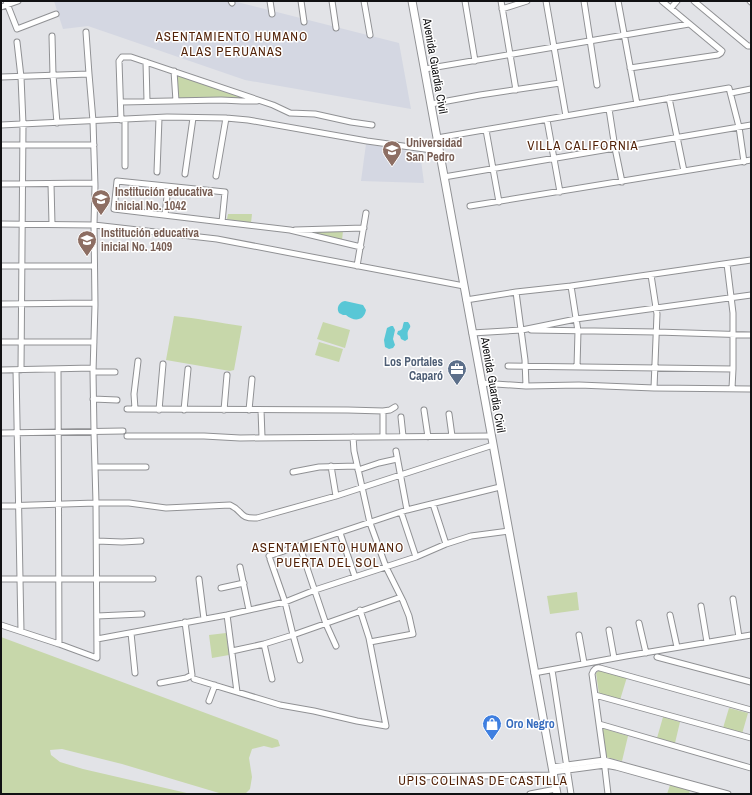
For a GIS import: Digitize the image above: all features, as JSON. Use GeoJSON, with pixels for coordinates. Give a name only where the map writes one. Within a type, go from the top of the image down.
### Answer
{"type":"FeatureCollection","features":[{"type":"Feature","properties":{"kind":"highway","name":"Avenida Guardia Civil"},"geometry":{"type":"LineString","coordinates":[[412,1],[556,792]]}},
{"type":"Feature","properties":{"kind":"street"},"geometry":{"type":"LineString","coordinates":[[1,6],[18,1]]}},
{"type":"Feature","properties":{"kind":"street"},"geometry":{"type":"LineString","coordinates":[[270,1],[272,14]]}},
{"type":"Feature","properties":{"kind":"street"},"geometry":{"type":"LineString","coordinates":[[300,1],[304,22]]}},
{"type":"Feature","properties":{"kind":"street"},"geometry":{"type":"LineString","coordinates":[[332,1],[336,28]]}},
{"type":"Feature","properties":{"kind":"street"},"geometry":{"type":"LineString","coordinates":[[364,1],[370,35]]}},
{"type":"Feature","properties":{"kind":"street"},"geometry":{"type":"LineString","coordinates":[[465,1],[475,61]]}},
{"type":"Feature","properties":{"kind":"street"},"geometry":{"type":"LineString","coordinates":[[501,1],[516,90]]}},
{"type":"Feature","properties":{"kind":"street"},"geometry":{"type":"LineString","coordinates":[[502,9],[527,1]]}},
{"type":"Feature","properties":{"kind":"street"},"geometry":{"type":"LineString","coordinates":[[546,1],[566,116]]}},
{"type":"Feature","properties":{"kind":"street"},"geometry":{"type":"LineString","coordinates":[[584,1],[597,84]]}},
{"type":"Feature","properties":{"kind":"street"},"geometry":{"type":"LineString","coordinates":[[618,1],[637,104]]}},
{"type":"Feature","properties":{"kind":"street"},"geometry":{"type":"LineString","coordinates":[[630,68],[718,55],[722,51],[662,1]]}},
{"type":"Feature","properties":{"kind":"street"},"geometry":{"type":"LineString","coordinates":[[671,8],[677,1]]}},
{"type":"Feature","properties":{"kind":"street"},"geometry":{"type":"LineString","coordinates":[[694,1],[748,46],[751,46]]}},
{"type":"Feature","properties":{"kind":"street"},"geometry":{"type":"LineString","coordinates":[[7,3],[17,29],[56,14]]}},
{"type":"Feature","properties":{"kind":"street"},"geometry":{"type":"LineString","coordinates":[[425,69],[689,24]]}},
{"type":"Feature","properties":{"kind":"street"},"geometry":{"type":"LineString","coordinates":[[1,625],[97,658],[97,541],[93,399],[94,145],[86,32]]}},
{"type":"Feature","properties":{"kind":"street"},"geometry":{"type":"LineString","coordinates":[[52,36],[57,123]]}},
{"type":"Feature","properties":{"kind":"street"},"geometry":{"type":"LineString","coordinates":[[17,42],[21,76],[23,124],[22,304],[17,433],[21,631]]}},
{"type":"Feature","properties":{"kind":"street"},"geometry":{"type":"LineString","coordinates":[[125,166],[119,65],[121,58],[124,56],[131,57],[260,100],[290,113],[315,114],[372,125]]}},
{"type":"Feature","properties":{"kind":"street"},"geometry":{"type":"LineString","coordinates":[[146,62],[147,101]]}},
{"type":"Feature","properties":{"kind":"street"},"geometry":{"type":"LineString","coordinates":[[174,71],[176,101]]}},
{"type":"Feature","properties":{"kind":"street"},"geometry":{"type":"LineString","coordinates":[[1,77],[89,74]]}},
{"type":"Feature","properties":{"kind":"street"},"geometry":{"type":"LineString","coordinates":[[431,104],[560,83]]}},
{"type":"Feature","properties":{"kind":"street"},"geometry":{"type":"LineString","coordinates":[[437,138],[729,88],[739,127],[744,162]]}},
{"type":"Feature","properties":{"kind":"street"},"geometry":{"type":"LineString","coordinates":[[731,93],[750,88]]}},
{"type":"Feature","properties":{"kind":"street"},"geometry":{"type":"LineString","coordinates":[[669,98],[684,171]]}},
{"type":"Feature","properties":{"kind":"street"},"geometry":{"type":"LineString","coordinates":[[120,102],[221,100],[242,102],[260,100]]}},
{"type":"Feature","properties":{"kind":"street"},"geometry":{"type":"LineString","coordinates":[[609,109],[622,182]]}},
{"type":"Feature","properties":{"kind":"street"},"geometry":{"type":"LineString","coordinates":[[1,125],[160,118],[226,118],[248,120],[367,141],[439,151]]}},
{"type":"Feature","properties":{"kind":"street"},"geometry":{"type":"LineString","coordinates":[[157,172],[160,118]]}},
{"type":"Feature","properties":{"kind":"street"},"geometry":{"type":"LineString","coordinates":[[185,174],[193,118]]}},
{"type":"Feature","properties":{"kind":"street"},"geometry":{"type":"LineString","coordinates":[[216,176],[226,118]]}},
{"type":"Feature","properties":{"kind":"street"},"geometry":{"type":"LineString","coordinates":[[547,120],[560,192]]}},
{"type":"Feature","properties":{"kind":"street"},"geometry":{"type":"LineString","coordinates":[[444,176],[751,125]]}},
{"type":"Feature","properties":{"kind":"street"},"geometry":{"type":"LineString","coordinates":[[486,130],[499,202]]}},
{"type":"Feature","properties":{"kind":"street"},"geometry":{"type":"LineString","coordinates":[[1,146],[94,145]]}},
{"type":"Feature","properties":{"kind":"street"},"geometry":{"type":"LineString","coordinates":[[470,206],[751,160]]}},
{"type":"Feature","properties":{"kind":"street"},"geometry":{"type":"LineString","coordinates":[[222,222],[226,192],[117,181],[114,209],[222,222],[290,230],[361,247]]}},
{"type":"Feature","properties":{"kind":"street"},"geometry":{"type":"LineString","coordinates":[[1,184],[94,183]]}},
{"type":"Feature","properties":{"kind":"street"},"geometry":{"type":"LineString","coordinates":[[51,184],[52,224]]}},
{"type":"Feature","properties":{"kind":"street"},"geometry":{"type":"LineString","coordinates":[[165,215],[168,187]]}},
{"type":"Feature","properties":{"kind":"street"},"geometry":{"type":"LineString","coordinates":[[357,266],[366,213]]}},
{"type":"Feature","properties":{"kind":"street"},"geometry":{"type":"LineString","coordinates":[[1,224],[94,225],[217,239],[464,286]]}},
{"type":"Feature","properties":{"kind":"street"},"geometry":{"type":"LineString","coordinates":[[290,230],[364,228]]}},
{"type":"Feature","properties":{"kind":"street"},"geometry":{"type":"LineString","coordinates":[[466,300],[751,260]]}},
{"type":"Feature","properties":{"kind":"street"},"geometry":{"type":"LineString","coordinates":[[727,264],[734,313],[732,388]]}},
{"type":"Feature","properties":{"kind":"street"},"geometry":{"type":"LineString","coordinates":[[1,266],[94,266]]}},
{"type":"Feature","properties":{"kind":"street"},"geometry":{"type":"LineString","coordinates":[[651,275],[656,308],[654,388]]}},
{"type":"Feature","properties":{"kind":"street"},"geometry":{"type":"LineString","coordinates":[[571,286],[578,331],[578,367]]}},
{"type":"Feature","properties":{"kind":"street"},"geometry":{"type":"LineString","coordinates":[[516,292],[526,366],[526,386]]}},
{"type":"Feature","properties":{"kind":"street"},"geometry":{"type":"LineString","coordinates":[[522,330],[576,319],[751,295]]}},
{"type":"Feature","properties":{"kind":"street"},"geometry":{"type":"LineString","coordinates":[[1,304],[94,303]]}},
{"type":"Feature","properties":{"kind":"street"},"geometry":{"type":"LineString","coordinates":[[472,333],[522,330],[751,335]]}},
{"type":"Feature","properties":{"kind":"street"},"geometry":{"type":"LineString","coordinates":[[1,342],[94,342]]}},
{"type":"Feature","properties":{"kind":"street"},"geometry":{"type":"LineString","coordinates":[[135,409],[134,394],[138,361]]}},
{"type":"Feature","properties":{"kind":"street"},"geometry":{"type":"LineString","coordinates":[[159,410],[163,364]]}},
{"type":"Feature","properties":{"kind":"street"},"geometry":{"type":"LineString","coordinates":[[508,366],[733,369]]}},
{"type":"Feature","properties":{"kind":"street"},"geometry":{"type":"LineString","coordinates":[[58,369],[59,644]]}},
{"type":"Feature","properties":{"kind":"street"},"geometry":{"type":"LineString","coordinates":[[1,370],[58,369],[115,372]]}},
{"type":"Feature","properties":{"kind":"street"},"geometry":{"type":"LineString","coordinates":[[184,410],[188,369]]}},
{"type":"Feature","properties":{"kind":"street"},"geometry":{"type":"LineString","coordinates":[[224,410],[227,375]]}},
{"type":"Feature","properties":{"kind":"street"},"geometry":{"type":"LineString","coordinates":[[249,410],[252,379]]}},
{"type":"Feature","properties":{"kind":"street"},"geometry":{"type":"LineString","coordinates":[[482,383],[526,386],[579,385],[654,388],[751,388]]}},
{"type":"Feature","properties":{"kind":"street"},"geometry":{"type":"LineString","coordinates":[[93,399],[117,400]]}},
{"type":"Feature","properties":{"kind":"street"},"geometry":{"type":"LineString","coordinates":[[127,409],[383,411],[390,410],[395,407]]}},
{"type":"Feature","properties":{"kind":"street"},"geometry":{"type":"LineString","coordinates":[[260,410],[262,437]]}},
{"type":"Feature","properties":{"kind":"street"},"geometry":{"type":"LineString","coordinates":[[424,410],[428,437]]}},
{"type":"Feature","properties":{"kind":"street"},"geometry":{"type":"LineString","coordinates":[[383,411],[383,436]]}},
{"type":"Feature","properties":{"kind":"street"},"geometry":{"type":"LineString","coordinates":[[449,414],[452,436]]}},
{"type":"Feature","properties":{"kind":"street"},"geometry":{"type":"LineString","coordinates":[[401,417],[403,436]]}},
{"type":"Feature","properties":{"kind":"street"},"geometry":{"type":"LineString","coordinates":[[1,433],[123,431]]}},
{"type":"Feature","properties":{"kind":"street"},"geometry":{"type":"LineString","coordinates":[[127,436],[204,436],[240,438],[491,436]]}},
{"type":"Feature","properties":{"kind":"street"},"geometry":{"type":"LineString","coordinates":[[353,437],[354,451],[370,523],[386,567],[410,616],[413,634],[370,642]]}},
{"type":"Feature","properties":{"kind":"street"},"geometry":{"type":"LineString","coordinates":[[1,506],[129,503],[166,508],[230,505],[236,508],[243,516],[257,518],[362,488],[493,445]]}},
{"type":"Feature","properties":{"kind":"street"},"geometry":{"type":"LineString","coordinates":[[396,451],[407,510]]}},
{"type":"Feature","properties":{"kind":"street"},"geometry":{"type":"LineString","coordinates":[[293,472],[331,466],[358,468],[397,459]]}},
{"type":"Feature","properties":{"kind":"street"},"geometry":{"type":"LineString","coordinates":[[331,466],[336,496]]}},
{"type":"Feature","properties":{"kind":"street"},"geometry":{"type":"LineString","coordinates":[[95,467],[146,468]]}},
{"type":"Feature","properties":{"kind":"street"},"geometry":{"type":"LineString","coordinates":[[300,660],[286,602],[270,557],[407,510],[500,487]]}},
{"type":"Feature","properties":{"kind":"street"},"geometry":{"type":"LineString","coordinates":[[433,504],[446,544]]}},
{"type":"Feature","properties":{"kind":"street"},"geometry":{"type":"LineString","coordinates":[[401,512],[416,557]]}},
{"type":"Feature","properties":{"kind":"street"},"geometry":{"type":"LineString","coordinates":[[97,639],[227,615],[286,602],[314,590],[416,557],[446,544],[471,536],[509,531]]}},
{"type":"Feature","properties":{"kind":"street"},"geometry":{"type":"LineString","coordinates":[[340,533],[354,577]]}},
{"type":"Feature","properties":{"kind":"street"},"geometry":{"type":"LineString","coordinates":[[97,541],[141,541]]}},
{"type":"Feature","properties":{"kind":"street"},"geometry":{"type":"LineString","coordinates":[[301,550],[326,624],[336,646]]}},
{"type":"Feature","properties":{"kind":"street"},"geometry":{"type":"LineString","coordinates":[[240,567],[249,610]]}},
{"type":"Feature","properties":{"kind":"street"},"geometry":{"type":"LineString","coordinates":[[1,579],[153,579]]}},
{"type":"Feature","properties":{"kind":"street"},"geometry":{"type":"LineString","coordinates":[[199,579],[204,619]]}},
{"type":"Feature","properties":{"kind":"street"},"geometry":{"type":"LineString","coordinates":[[221,588],[244,583]]}},
{"type":"Feature","properties":{"kind":"street"},"geometry":{"type":"LineString","coordinates":[[232,651],[264,644],[293,635],[326,624],[360,610],[401,597]]}},
{"type":"Feature","properties":{"kind":"street"},"geometry":{"type":"LineString","coordinates":[[733,599],[739,637]]}},
{"type":"Feature","properties":{"kind":"street"},"geometry":{"type":"LineString","coordinates":[[701,606],[707,642]]}},
{"type":"Feature","properties":{"kind":"street"},"geometry":{"type":"LineString","coordinates":[[194,679],[280,705],[386,726],[370,642],[360,610]]}},
{"type":"Feature","properties":{"kind":"street"},"geometry":{"type":"LineString","coordinates":[[97,616],[142,614]]}},
{"type":"Feature","properties":{"kind":"street"},"geometry":{"type":"LineString","coordinates":[[227,615],[237,692]]}},
{"type":"Feature","properties":{"kind":"street"},"geometry":{"type":"LineString","coordinates":[[670,615],[676,648]]}},
{"type":"Feature","properties":{"kind":"street"},"geometry":{"type":"LineString","coordinates":[[160,683],[186,678],[192,675],[185,622]]}},
{"type":"Feature","properties":{"kind":"street"},"geometry":{"type":"LineString","coordinates":[[639,623],[646,653]]}},
{"type":"Feature","properties":{"kind":"street"},"geometry":{"type":"LineString","coordinates":[[609,630],[614,658]]}},
{"type":"Feature","properties":{"kind":"street"},"geometry":{"type":"LineString","coordinates":[[131,633],[135,673]]}},
{"type":"Feature","properties":{"kind":"street"},"geometry":{"type":"LineString","coordinates":[[579,635],[584,663]]}},
{"type":"Feature","properties":{"kind":"street"},"geometry":{"type":"LineString","coordinates":[[534,673],[584,663],[751,635]]}},
{"type":"Feature","properties":{"kind":"street"},"geometry":{"type":"LineString","coordinates":[[264,644],[272,679]]}},
{"type":"Feature","properties":{"kind":"street"},"geometry":{"type":"LineString","coordinates":[[657,657],[751,682]]}},
{"type":"Feature","properties":{"kind":"street"},"geometry":{"type":"LineString","coordinates":[[608,794],[592,674],[594,670],[598,668],[751,710]]}},
{"type":"Feature","properties":{"kind":"street"},"geometry":{"type":"LineString","coordinates":[[552,670],[571,794]]}},
{"type":"Feature","properties":{"kind":"street"},"geometry":{"type":"LineString","coordinates":[[210,701],[215,685]]}},
{"type":"Feature","properties":{"kind":"street"},"geometry":{"type":"LineString","coordinates":[[595,695],[751,738]]}},
{"type":"Feature","properties":{"kind":"street"},"geometry":{"type":"LineString","coordinates":[[599,724],[751,768]]}},
{"type":"Feature","properties":{"kind":"street"},"geometry":{"type":"LineString","coordinates":[[604,762],[616,767],[713,794]]}},
{"type":"Feature","properties":{"kind":"street"},"geometry":{"type":"LineString","coordinates":[[409,777],[552,771],[567,767],[604,762],[728,794]]}},
{"type":"Feature","properties":{"kind":"street"},"geometry":{"type":"LineString","coordinates":[[530,794],[556,792]]}},
{"type":"Feature","properties":{"kind":"shaded area"},"geometry":{"type":"Polygon","coordinates":[[[54,1],[233,1],[399,43],[411,109],[245,80],[88,26],[63,29],[54,1]]]}},
{"type":"Feature","properties":{"kind":"shaded area","name":"Universidad San Pedro"},"geometry":{"type":"Polygon","coordinates":[[[366,144],[420,153],[424,183],[361,181],[366,144]]]}},
{"type":"Feature","properties":{"kind":"green space"},"geometry":{"type":"Polygon","coordinates":[[[176,74],[246,98],[246,100],[227,97],[178,99],[176,74]]]}},
{"type":"Feature","properties":{"kind":"green space"},"geometry":{"type":"Polygon","coordinates":[[[228,214],[252,214],[251,223],[227,219],[228,214]]]}},
{"type":"Feature","properties":{"kind":"green space"},"geometry":{"type":"Polygon","coordinates":[[[302,231],[343,231],[342,240],[302,231]]]}},
{"type":"Feature","properties":{"kind":"green space"},"geometry":{"type":"Polygon","coordinates":[[[174,316],[242,326],[234,370],[230,371],[166,360],[174,316]]]}},
{"type":"Feature","properties":{"kind":"green space"},"geometry":{"type":"Polygon","coordinates":[[[323,322],[350,330],[345,348],[317,339],[323,322]]]}},
{"type":"Feature","properties":{"kind":"green space"},"geometry":{"type":"Polygon","coordinates":[[[319,342],[343,349],[339,362],[315,355],[319,342]]]}},
{"type":"Feature","properties":{"kind":"green space"},"geometry":{"type":"Polygon","coordinates":[[[577,592],[579,610],[550,614],[547,596],[577,592]]]}},
{"type":"Feature","properties":{"kind":"green space"},"geometry":{"type":"Polygon","coordinates":[[[226,633],[229,655],[212,658],[209,635],[226,633]]]}},
{"type":"Feature","properties":{"kind":"green space"},"geometry":{"type":"Polygon","coordinates":[[[1,637],[278,740],[280,746],[272,748],[264,746],[252,749],[249,758],[252,777],[250,789],[245,794],[219,793],[122,764],[62,749],[50,750],[51,755],[60,762],[83,769],[191,794],[1,794],[1,637]]]}},
{"type":"Feature","properties":{"kind":"green space"},"geometry":{"type":"Polygon","coordinates":[[[600,670],[627,677],[620,700],[599,694],[596,673],[600,670]]]}},
{"type":"Feature","properties":{"kind":"green space"},"geometry":{"type":"Polygon","coordinates":[[[729,708],[748,713],[742,734],[723,728],[729,708]]]}},
{"type":"Feature","properties":{"kind":"green space"},"geometry":{"type":"Polygon","coordinates":[[[663,717],[680,722],[675,743],[657,738],[663,717]]]}},
{"type":"Feature","properties":{"kind":"green space"},"geometry":{"type":"Polygon","coordinates":[[[602,728],[628,736],[622,761],[605,757],[602,728]]]}},
{"type":"Feature","properties":{"kind":"green space"},"geometry":{"type":"Polygon","coordinates":[[[670,785],[690,790],[689,794],[667,794],[670,785]]]}},
{"type":"Feature","properties":{"kind":"water"},"geometry":{"type":"Polygon","coordinates":[[[345,301],[363,305],[366,310],[365,314],[361,318],[352,319],[339,313],[339,306],[345,301]]]}},
{"type":"Feature","properties":{"kind":"water"},"geometry":{"type":"Polygon","coordinates":[[[404,322],[408,322],[410,326],[408,339],[405,341],[397,334],[398,331],[402,329],[404,322]]]}},
{"type":"Feature","properties":{"kind":"water"},"geometry":{"type":"Polygon","coordinates":[[[393,326],[395,330],[393,339],[395,345],[393,348],[389,349],[385,347],[384,340],[387,328],[393,326]]]}},
{"type":"Feature","properties":{"kind":"place","name":"Universidad San Pedro"},"geometry":{"type":"Point","coordinates":[392,167]}},
{"type":"Feature","properties":{"kind":"place","name":"Institución educativa inicial No. 1042"},"geometry":{"type":"Point","coordinates":[101,216]}},
{"type":"Feature","properties":{"kind":"place","name":"Institución educativa inicial No. 1409"},"geometry":{"type":"Point","coordinates":[87,257]}},
{"type":"Feature","properties":{"kind":"place","name":"Los Portales Caparó"},"geometry":{"type":"Point","coordinates":[457,386]}},
{"type":"Feature","properties":{"kind":"place","name":"Oro Negro"},"geometry":{"type":"Point","coordinates":[492,741]}},
{"type":"Feature","properties":{"kind":"district","name":"ASENTAMIENTO HUMANO ALAS PERUANAS"},"geometry":{"type":"Point","coordinates":[232,44]}},
{"type":"Feature","properties":{"kind":"district","name":"VILLA CALIFORNIA"},"geometry":{"type":"Point","coordinates":[583,145]}},
{"type":"Feature","properties":{"kind":"district","name":"ASENTAMIENTO HUMANO PUERTA DEL SOL"},"geometry":{"type":"Point","coordinates":[328,554]}},
{"type":"Feature","properties":{"kind":"district","name":"UPIS COLINAS DE CASTILLA"},"geometry":{"type":"Point","coordinates":[483,780]}}]}
